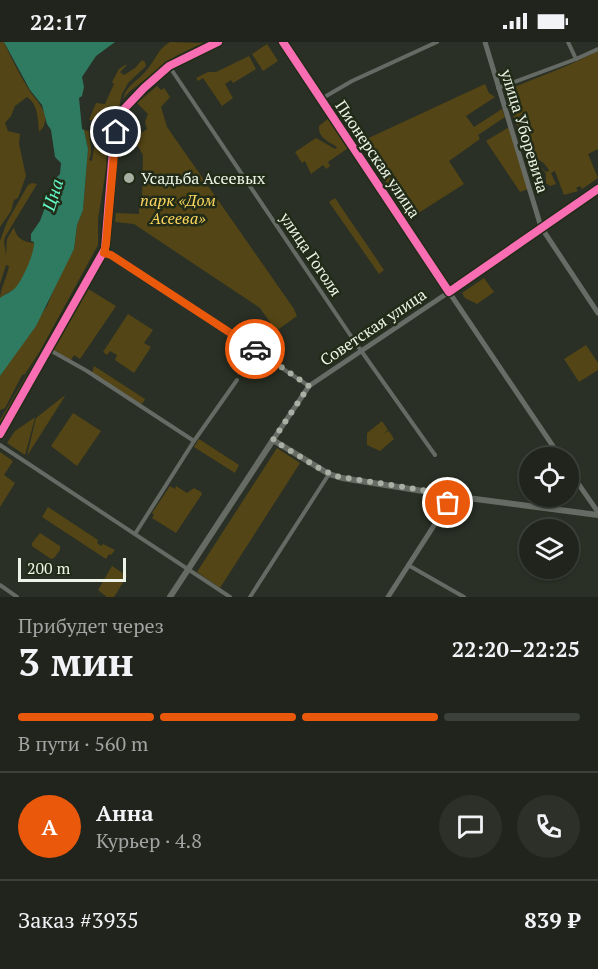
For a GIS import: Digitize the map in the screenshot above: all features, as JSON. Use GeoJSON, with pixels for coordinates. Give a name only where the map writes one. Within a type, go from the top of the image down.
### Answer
{"type":"FeatureCollection","features":[{"type":"Feature","properties":{"kind":"main road","name":"улица Уборевича"},"geometry":{"type":"LineString","coordinates":[[485,42],[497,88],[541,227],[598,313]]}},
{"type":"Feature","properties":{"kind":"main road","name":"Советская улица"},"geometry":{"type":"LineString","coordinates":[[170,597],[309,386],[541,227]]}},
{"type":"Feature","properties":{"kind":"main road","name":"Пионерская улица"},"geometry":{"type":"LineString","coordinates":[[449,292],[554,447]]}},
{"type":"Feature","properties":{"kind":"main road"},"geometry":{"type":"LineString","coordinates":[[273,440],[329,474],[345,479],[598,514]]}},
{"type":"Feature","properties":{"kind":"main road"},"geometry":{"type":"LineString","coordinates":[[579,486],[598,514]]}},
{"type":"Feature","properties":{"kind":"main road"},"geometry":{"type":"LineString","coordinates":[[388,597],[453,495]]}},
{"type":"Feature","properties":{"kind":"street"},"geometry":{"type":"LineString","coordinates":[[0,434],[104,253],[113,148],[119,118],[130,101],[169,66],[218,42]]}},
{"type":"Feature","properties":{"kind":"street","name":"Пионерская улица"},"geometry":{"type":"LineString","coordinates":[[283,42],[449,292]]}},
{"type":"Feature","properties":{"kind":"street"},"geometry":{"type":"LineString","coordinates":[[321,99],[352,81],[437,42]]}},
{"type":"Feature","properties":{"kind":"street"},"geometry":{"type":"LineString","coordinates":[[568,42],[576,59]]}},
{"type":"Feature","properties":{"kind":"street"},"geometry":{"type":"LineString","coordinates":[[497,88],[576,59],[598,48]]}},
{"type":"Feature","properties":{"kind":"street","name":"улица Гоголя"},"geometry":{"type":"LineString","coordinates":[[169,66],[435,455]]}},
{"type":"Feature","properties":{"kind":"street"},"geometry":{"type":"LineString","coordinates":[[541,227],[598,189]]}},
{"type":"Feature","properties":{"kind":"street"},"geometry":{"type":"LineString","coordinates":[[104,253],[111,255],[185,303],[309,386]]}},
{"type":"Feature","properties":{"kind":"street"},"geometry":{"type":"LineString","coordinates":[[48,349],[87,371],[194,441]]}},
{"type":"Feature","properties":{"kind":"street"},"geometry":{"type":"LineString","coordinates":[[134,534],[194,441],[237,381]]}},
{"type":"Feature","properties":{"kind":"street"},"geometry":{"type":"LineString","coordinates":[[0,445],[230,597]]}},
{"type":"Feature","properties":{"kind":"street"},"geometry":{"type":"LineString","coordinates":[[250,597],[329,474]]}},
{"type":"Feature","properties":{"kind":"street"},"geometry":{"type":"LineString","coordinates":[[408,565],[464,597]]}},
{"type":"Feature","properties":{"kind":"street"},"geometry":{"type":"LineString","coordinates":[[0,585],[17,597]]}},
{"type":"Feature","properties":{"kind":"green space"},"geometry":{"type":"Polygon","coordinates":[[[0,42],[4,42],[26,84],[43,110],[45,121],[39,132],[35,108],[27,97],[15,106],[5,123],[8,131],[20,134],[19,144],[26,176],[18,198],[14,200],[11,211],[0,227],[0,42]]]}},
{"type":"Feature","properties":{"kind":"green space"},"geometry":{"type":"Polygon","coordinates":[[[170,42],[203,43],[176,56],[123,99],[129,87],[148,68],[162,48],[170,42]]]}},
{"type":"Feature","properties":{"kind":"green space"},"geometry":{"type":"Polygon","coordinates":[[[267,44],[278,61],[263,71],[252,54],[267,44]]]}},
{"type":"Feature","properties":{"kind":"green space"},"geometry":{"type":"Polygon","coordinates":[[[598,51],[598,149],[588,154],[598,178],[582,189],[580,186],[576,188],[578,191],[564,195],[555,171],[551,173],[556,184],[550,186],[546,183],[546,174],[540,166],[546,172],[549,171],[546,165],[539,160],[529,158],[504,91],[598,51]]]}},
{"type":"Feature","properties":{"kind":"green space"},"geometry":{"type":"Polygon","coordinates":[[[249,56],[256,69],[233,83],[231,80],[225,84],[233,98],[222,106],[203,78],[198,81],[196,78],[208,72],[216,72],[249,56]]]}},
{"type":"Feature","properties":{"kind":"green space"},"geometry":{"type":"Polygon","coordinates":[[[142,60],[146,66],[128,83],[122,94],[111,140],[98,219],[98,245],[40,351],[22,375],[5,408],[0,410],[0,376],[47,306],[61,272],[74,249],[77,225],[83,210],[88,149],[84,130],[89,131],[91,149],[89,160],[92,161],[98,122],[89,120],[96,103],[105,104],[119,69],[127,65],[120,72],[124,75],[142,60]]]}},
{"type":"Feature","properties":{"kind":"green space"},"geometry":{"type":"Polygon","coordinates":[[[485,84],[489,93],[495,97],[466,116],[474,127],[502,109],[505,117],[478,135],[480,139],[449,161],[464,184],[409,219],[360,142],[485,84]]]}},
{"type":"Feature","properties":{"kind":"green space","name":"парк «Дом Асеева»"},"geometry":{"type":"Polygon","coordinates":[[[157,86],[161,90],[164,88],[170,97],[161,107],[167,127],[294,309],[297,316],[276,331],[260,308],[134,224],[115,222],[116,213],[139,214],[139,198],[142,197],[143,155],[136,143],[140,134],[147,129],[145,122],[148,114],[137,103],[157,86]]]}},
{"type":"Feature","properties":{"kind":"green space"},"geometry":{"type":"Polygon","coordinates":[[[329,118],[348,148],[328,162],[330,166],[326,169],[323,165],[311,174],[305,161],[302,163],[295,152],[316,138],[335,149],[337,147],[320,134],[319,126],[329,118]]]}},
{"type":"Feature","properties":{"kind":"green space"},"geometry":{"type":"Polygon","coordinates":[[[511,126],[528,189],[520,192],[486,141],[511,126]]]}},
{"type":"Feature","properties":{"kind":"green space"},"geometry":{"type":"Polygon","coordinates":[[[37,184],[4,242],[6,255],[7,239],[14,227],[18,237],[34,243],[36,250],[18,287],[0,300],[9,266],[6,265],[0,284],[0,241],[7,222],[28,185],[37,184]]]}},
{"type":"Feature","properties":{"kind":"green space"},"geometry":{"type":"Polygon","coordinates":[[[335,198],[384,270],[379,274],[329,202],[335,198]]]}},
{"type":"Feature","properties":{"kind":"green space"},"geometry":{"type":"Polygon","coordinates":[[[85,277],[87,278],[0,431],[0,420],[85,277]]]}},
{"type":"Feature","properties":{"kind":"green space"},"geometry":{"type":"Polygon","coordinates":[[[484,278],[494,292],[477,304],[465,298],[462,293],[484,278]]]}},
{"type":"Feature","properties":{"kind":"green space"},"geometry":{"type":"Polygon","coordinates":[[[85,287],[116,306],[80,359],[74,355],[71,360],[50,348],[85,287]]]}},
{"type":"Feature","properties":{"kind":"green space"},"geometry":{"type":"Polygon","coordinates":[[[128,314],[153,330],[144,343],[151,347],[134,373],[115,360],[117,355],[110,351],[107,355],[103,352],[128,314]]]}},
{"type":"Feature","properties":{"kind":"green space"},"geometry":{"type":"Polygon","coordinates":[[[586,345],[598,363],[598,370],[579,382],[564,359],[586,345]]]}},
{"type":"Feature","properties":{"kind":"green space"},"geometry":{"type":"Polygon","coordinates":[[[94,366],[145,399],[143,403],[140,404],[92,373],[94,366]]]}},
{"type":"Feature","properties":{"kind":"green space"},"geometry":{"type":"Polygon","coordinates":[[[65,396],[27,456],[36,418],[65,396]]]}},
{"type":"Feature","properties":{"kind":"green space"},"geometry":{"type":"Polygon","coordinates":[[[73,413],[101,431],[77,466],[51,446],[73,413]]]}},
{"type":"Feature","properties":{"kind":"green space"},"geometry":{"type":"Polygon","coordinates":[[[34,418],[25,455],[7,443],[15,431],[34,418]]]}},
{"type":"Feature","properties":{"kind":"green space"},"geometry":{"type":"Polygon","coordinates":[[[382,421],[388,430],[384,433],[389,431],[394,439],[380,451],[367,445],[367,433],[382,421]]]}},
{"type":"Feature","properties":{"kind":"green space"},"geometry":{"type":"Polygon","coordinates":[[[199,439],[239,465],[235,473],[194,447],[199,439]]]}},
{"type":"Feature","properties":{"kind":"green space"},"geometry":{"type":"Polygon","coordinates":[[[277,448],[300,463],[220,588],[197,572],[277,448]]]}},
{"type":"Feature","properties":{"kind":"green space"},"geometry":{"type":"Polygon","coordinates":[[[0,452],[13,461],[4,475],[15,483],[0,507],[0,452]]]}},
{"type":"Feature","properties":{"kind":"green space"},"geometry":{"type":"Polygon","coordinates":[[[170,486],[175,489],[176,486],[187,493],[194,488],[202,494],[176,533],[152,518],[154,515],[152,513],[170,486]]]}},
{"type":"Feature","properties":{"kind":"green space"},"geometry":{"type":"Polygon","coordinates":[[[48,507],[98,540],[97,543],[101,546],[103,544],[115,550],[106,559],[42,517],[48,507]]]}},
{"type":"Feature","properties":{"kind":"green space"},"geometry":{"type":"Polygon","coordinates":[[[40,533],[60,546],[54,558],[51,559],[32,546],[40,533]]]}},
{"type":"Feature","properties":{"kind":"green space"},"geometry":{"type":"Polygon","coordinates":[[[112,566],[127,576],[114,597],[107,597],[98,590],[112,566]]]}},
{"type":"Feature","properties":{"kind":"water","name":"Цна"},"geometry":{"type":"Polygon","coordinates":[[[4,42],[115,42],[96,56],[82,77],[84,87],[82,96],[79,98],[82,129],[88,149],[83,210],[77,225],[74,249],[36,326],[0,376],[0,298],[19,283],[31,259],[34,242],[31,241],[31,234],[40,221],[56,178],[60,174],[61,163],[55,157],[51,130],[42,105],[30,90],[4,42]]]}},
{"type":"Feature","properties":{"kind":"cycle path"},"geometry":{"type":"LineString","coordinates":[[0,434],[105,249],[113,148],[119,118],[144,88],[169,66],[218,42]]}},
{"type":"Feature","properties":{"kind":"cycle path"},"geometry":{"type":"LineString","coordinates":[[283,42],[449,292],[598,189]]}},
{"type":"Feature","properties":{"kind":"way so far"},"geometry":{"type":"LineString","coordinates":[[255,349],[309,386],[273,440],[331,475],[453,495],[448,503]]}},
{"type":"Feature","properties":{"kind":"place","name":"Усадьба Асеевых"},"geometry":{"type":"Point","coordinates":[129,178]}},
{"type":"Feature","properties":{"kind":"route"},"geometry":{"type":"LineString","coordinates":[[116,132],[104,253],[111,255],[255,349]]}}]}
